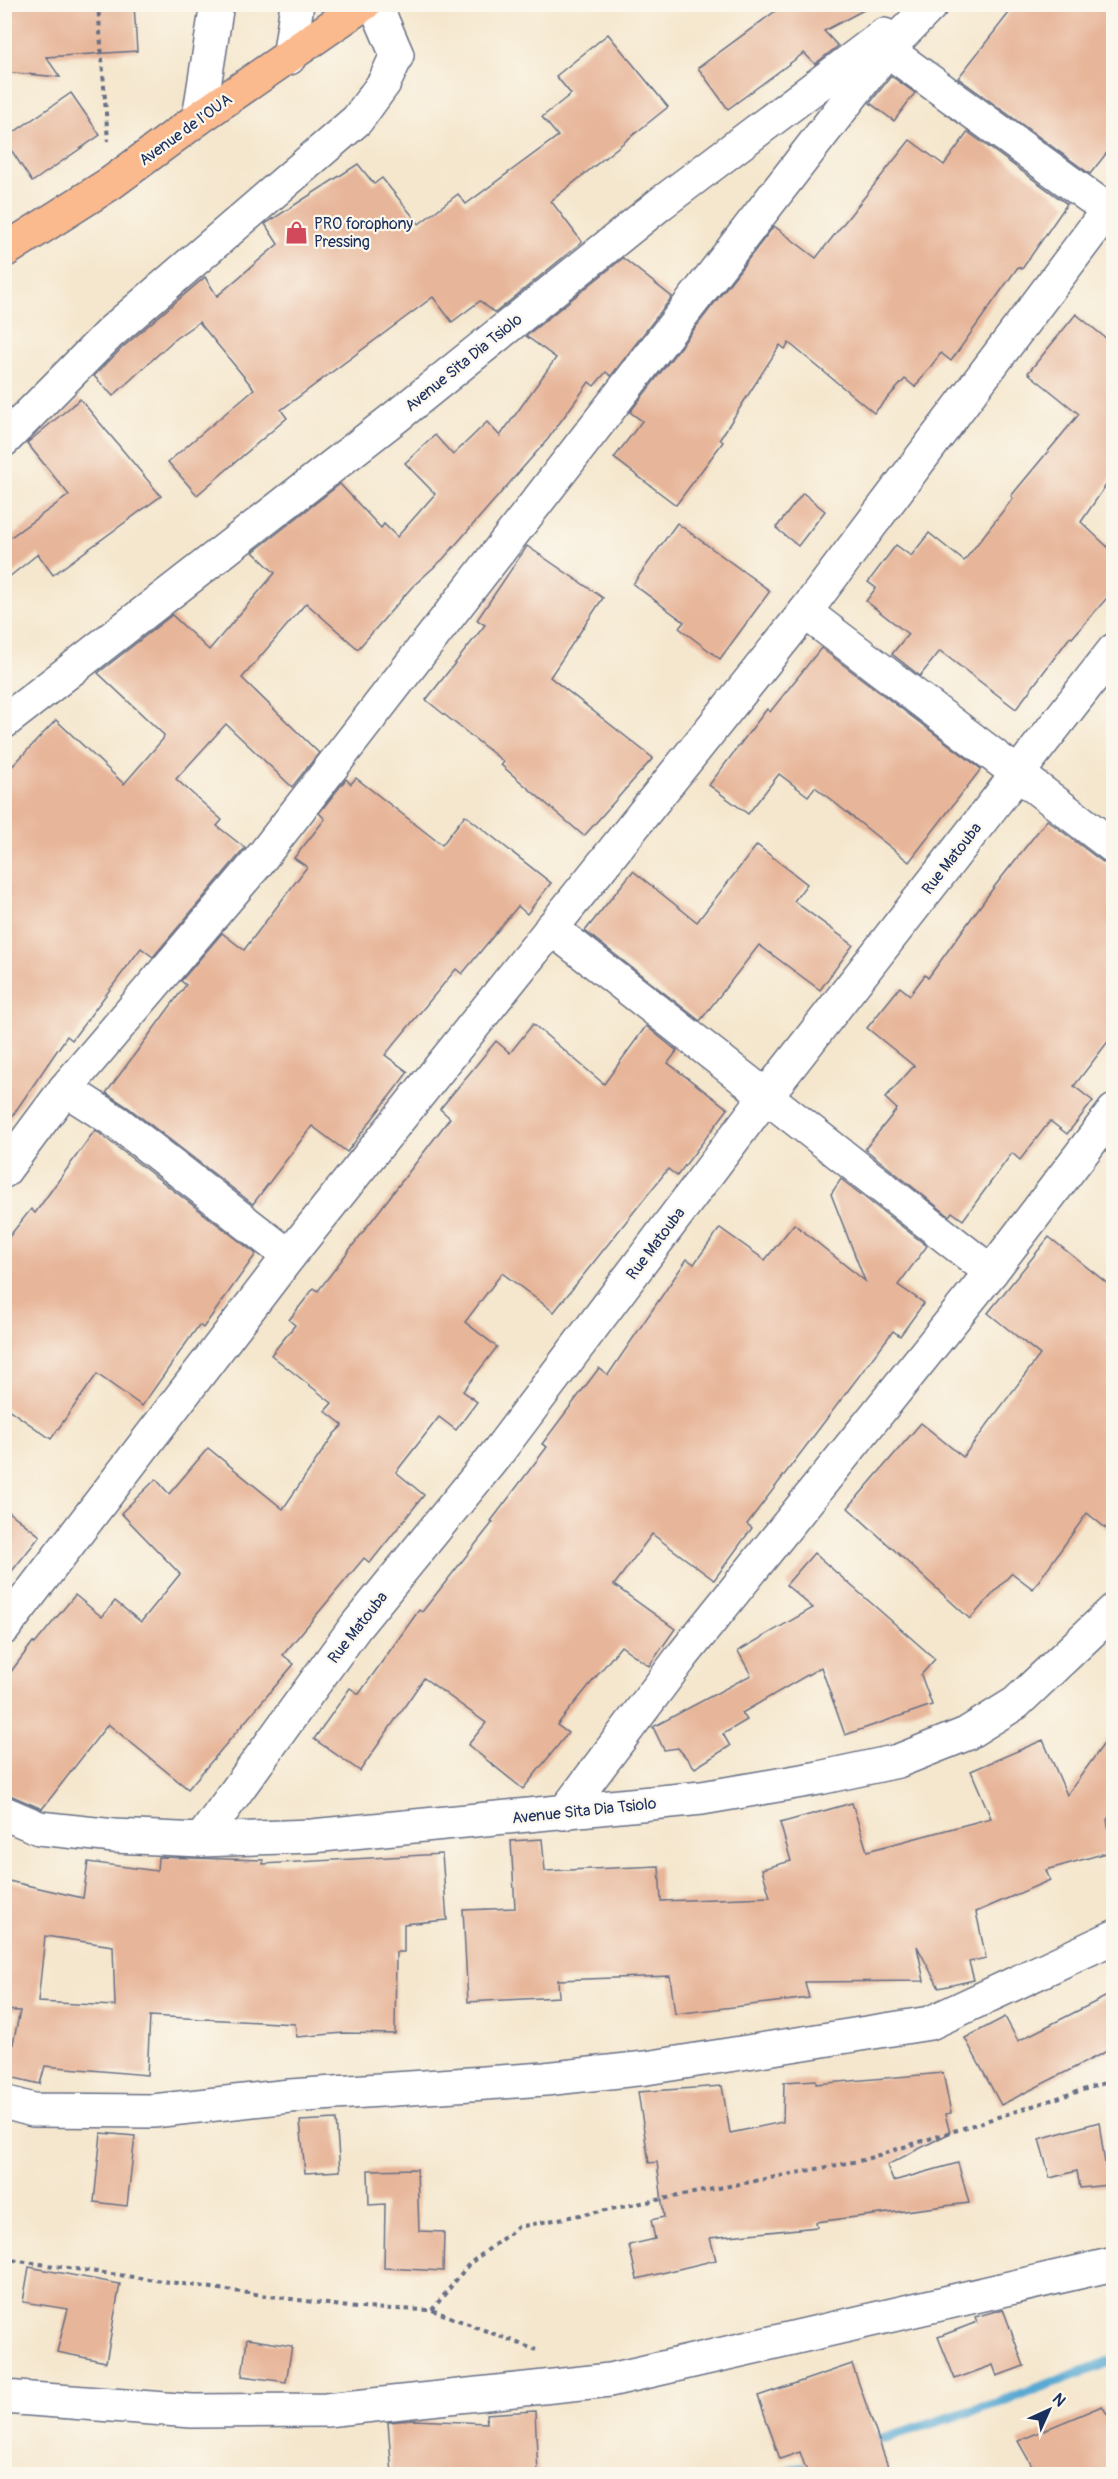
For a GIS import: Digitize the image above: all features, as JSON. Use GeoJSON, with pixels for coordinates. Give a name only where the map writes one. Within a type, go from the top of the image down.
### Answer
{"type":"FeatureCollection","features":[{"type":"Feature","properties":{"kind":"main road","name":"Avenue de l'OUA"},"geometry":{"type":"LineString","coordinates":[[4,251],[111,183],[199,118],[364,4]]}},
{"type":"Feature","properties":{"kind":"street"},"geometry":{"type":"LineString","coordinates":[[199,118],[217,4]]}},
{"type":"Feature","properties":{"kind":"street"},"geometry":{"type":"LineString","coordinates":[[289,58],[297,4]]}},
{"type":"Feature","properties":{"kind":"street"},"geometry":{"type":"LineString","coordinates":[[4,440],[110,333],[357,120],[384,83],[397,55],[375,4]]}},
{"type":"Feature","properties":{"kind":"street","name":"Avenue Sita Dia Tsiolo"},"geometry":{"type":"LineString","coordinates":[[4,722],[406,408],[660,204],[924,4]]}},
{"type":"Feature","properties":{"kind":"street"},"geometry":{"type":"LineString","coordinates":[[4,1171],[65,1089],[258,862],[887,50],[932,4]]}},
{"type":"Feature","properties":{"kind":"street"},"geometry":{"type":"LineString","coordinates":[[4,1628],[289,1256],[805,612],[1111,206],[887,50]]}},
{"type":"Feature","properties":{"kind":"street"},"geometry":{"type":"LineString","coordinates":[[805,612],[1113,847]]}},
{"type":"Feature","properties":{"kind":"street","name":"Rue Matouba"},"geometry":{"type":"LineString","coordinates":[[201,1840],[356,1626],[498,1452],[766,1096],[1113,650]]}},
{"type":"Feature","properties":{"kind":"street"},"geometry":{"type":"LineString","coordinates":[[551,928],[991,1272]]}},
{"type":"Feature","properties":{"kind":"street"},"geometry":{"type":"LineString","coordinates":[[65,1089],[118,1123],[289,1256]]}},
{"type":"Feature","properties":{"kind":"street"},"geometry":{"type":"LineString","coordinates":[[564,1813],[690,1646],[991,1272],[1113,1111]]}},
{"type":"Feature","properties":{"kind":"street","name":"Avenue Sita Dia Tsiolo"},"geometry":{"type":"LineString","coordinates":[[4,1814],[39,1828],[114,1836],[201,1840],[312,1836],[702,1798],[819,1778],[898,1761],[966,1734],[1016,1703],[1113,1610]]}},
{"type":"Feature","properties":{"kind":"street"},"geometry":{"type":"LineString","coordinates":[[4,2102],[33,2110],[153,2111],[290,2096],[545,2079],[658,2066],[930,2023],[1113,1937]]}},
{"type":"Feature","properties":{"kind":"street"},"geometry":{"type":"LineString","coordinates":[[4,2397],[192,2411],[326,2410],[531,2390],[610,2380],[1113,2264]]}},
{"type":"Feature","properties":{"kind":"path"},"geometry":{"type":"LineString","coordinates":[[98,4],[111,183]]}},
{"type":"Feature","properties":{"kind":"path"},"geometry":{"type":"LineString","coordinates":[[432,2310],[469,2264],[518,2228],[862,2160],[1113,2080]]}},
{"type":"Feature","properties":{"kind":"path"},"geometry":{"type":"LineString","coordinates":[[4,2259],[356,2308],[432,2310],[544,2353]]}},
{"type":"Feature","properties":{"kind":"building"},"geometry":{"type":"Polygon","coordinates":[[[4,4],[134,4],[137,51],[46,57],[60,77],[4,72],[4,4]]]}},
{"type":"Feature","properties":{"kind":"building"},"geometry":{"type":"Polygon","coordinates":[[[785,4],[875,4],[824,31],[838,46],[815,64],[804,53],[728,109],[698,68],[785,4]]]}},
{"type":"Feature","properties":{"kind":"building"},"geometry":{"type":"Polygon","coordinates":[[[1016,4],[1113,4],[1113,145],[1090,174],[958,78],[1016,4]]]}},
{"type":"Feature","properties":{"kind":"building"},"geometry":{"type":"Polygon","coordinates":[[[608,34],[668,107],[551,201],[582,242],[495,313],[480,301],[452,322],[433,297],[281,410],[287,418],[197,495],[168,462],[254,389],[199,322],[176,338],[113,396],[94,376],[123,347],[205,277],[217,296],[278,244],[265,224],[358,164],[374,184],[382,178],[419,224],[458,194],[466,204],[558,136],[542,117],[571,94],[556,76],[608,34]]]}},
{"type":"Feature","properties":{"kind":"building"},"geometry":{"type":"Polygon","coordinates":[[[891,76],[915,93],[894,121],[870,103],[891,76]]]}},
{"type":"Feature","properties":{"kind":"building"},"geometry":{"type":"Polygon","coordinates":[[[71,93],[100,135],[32,182],[4,139],[71,93]]]}},
{"type":"Feature","properties":{"kind":"building"},"geometry":{"type":"Polygon","coordinates":[[[968,132],[1067,204],[1022,269],[1018,267],[951,361],[941,353],[915,387],[905,379],[874,413],[789,343],[785,349],[780,345],[720,439],[723,442],[676,505],[614,458],[642,421],[630,412],[774,226],[816,258],[910,140],[944,165],[968,132]]]}},
{"type":"Feature","properties":{"kind":"building"},"geometry":{"type":"Polygon","coordinates":[[[623,258],[672,297],[611,376],[606,372],[594,386],[589,382],[548,439],[443,559],[412,587],[358,649],[306,603],[242,678],[319,753],[292,787],[226,724],[176,779],[222,820],[217,826],[245,848],[153,957],[141,948],[72,1040],[67,1036],[4,1128],[4,775],[56,720],[124,784],[164,735],[98,673],[172,615],[209,650],[275,573],[253,552],[340,484],[381,528],[384,524],[397,537],[435,494],[405,463],[435,435],[453,455],[487,422],[500,436],[556,358],[526,336],[623,258]]]}},
{"type":"Feature","properties":{"kind":"building"},"geometry":{"type":"Polygon","coordinates":[[[1076,314],[1113,344],[1113,475],[1081,522],[1113,552],[1113,591],[1072,638],[1070,637],[1016,709],[940,651],[920,676],[892,654],[908,634],[866,601],[876,588],[868,582],[896,545],[911,556],[929,533],[964,561],[1013,498],[1011,496],[1079,414],[1028,373],[1076,314]]]}},
{"type":"Feature","properties":{"kind":"building"},"geometry":{"type":"Polygon","coordinates":[[[80,399],[161,496],[53,575],[38,554],[4,581],[4,542],[69,495],[27,443],[80,399]]]}},
{"type":"Feature","properties":{"kind":"building"},"geometry":{"type":"Polygon","coordinates":[[[803,493],[825,511],[798,546],[776,528],[803,493]]]}},
{"type":"Feature","properties":{"kind":"building"},"geometry":{"type":"Polygon","coordinates":[[[677,523],[770,591],[720,659],[679,628],[684,622],[633,584],[677,523]]]}},
{"type":"Feature","properties":{"kind":"building"},"geometry":{"type":"Polygon","coordinates":[[[527,546],[603,598],[550,677],[653,758],[584,836],[501,765],[504,762],[426,700],[485,625],[477,620],[527,546]]]}},
{"type":"Feature","properties":{"kind":"building"},"geometry":{"type":"Polygon","coordinates":[[[821,648],[981,769],[909,862],[815,787],[808,796],[779,774],[748,814],[709,785],[767,709],[770,712],[821,648]]]}},
{"type":"Feature","properties":{"kind":"building"},"geometry":{"type":"Polygon","coordinates":[[[356,778],[442,845],[465,815],[551,883],[527,914],[518,906],[462,974],[456,969],[385,1055],[408,1072],[347,1152],[312,1126],[253,1204],[129,1108],[106,1093],[186,985],[181,981],[222,933],[244,950],[307,867],[294,858],[325,819],[319,813],[346,779],[351,784],[356,778]]]}},
{"type":"Feature","properties":{"kind":"building"},"geometry":{"type":"Polygon","coordinates":[[[1047,820],[1113,867],[1113,1035],[1074,1086],[1093,1101],[1067,1134],[1050,1121],[1020,1160],[1012,1153],[963,1220],[952,1212],[949,1216],[865,1149],[897,1109],[885,1098],[914,1066],[867,1028],[900,987],[910,995],[925,975],[928,978],[994,887],[1047,820]]]}},
{"type":"Feature","properties":{"kind":"building"},"geometry":{"type":"Polygon","coordinates":[[[757,845],[807,884],[794,901],[853,945],[820,990],[759,945],[700,1021],[585,931],[633,871],[697,922],[757,845]]]}},
{"type":"Feature","properties":{"kind":"building"},"geometry":{"type":"Polygon","coordinates":[[[533,1024],[604,1084],[646,1026],[677,1051],[668,1063],[728,1109],[677,1176],[668,1169],[554,1312],[502,1273],[465,1322],[497,1347],[463,1391],[477,1402],[456,1430],[439,1417],[396,1472],[424,1495],[370,1563],[364,1558],[283,1655],[294,1664],[188,1789],[108,1724],[42,1809],[12,1796],[4,1790],[4,1681],[33,1642],[35,1644],[75,1595],[102,1617],[115,1601],[141,1622],[180,1574],[121,1513],[156,1479],[169,1494],[208,1448],[283,1509],[334,1434],[343,1425],[325,1411],[332,1403],[271,1355],[295,1325],[289,1320],[314,1288],[318,1291],[450,1118],[440,1109],[496,1041],[510,1053],[533,1024]]]}},
{"type":"Feature","properties":{"kind":"building"},"geometry":{"type":"Polygon","coordinates":[[[95,1130],[256,1254],[203,1328],[199,1325],[142,1406],[97,1374],[51,1439],[4,1406],[4,1243],[31,1209],[35,1213],[95,1130]]]}},
{"type":"Feature","properties":{"kind":"building"},"geometry":{"type":"Polygon","coordinates":[[[841,1179],[927,1246],[898,1285],[924,1303],[900,1336],[893,1331],[747,1524],[752,1528],[714,1580],[652,1534],[614,1585],[675,1629],[649,1666],[621,1646],[557,1725],[568,1733],[523,1789],[468,1745],[486,1723],[424,1678],[360,1771],[314,1739],[350,1688],[359,1694],[419,1610],[422,1612],[493,1522],[491,1521],[547,1447],[542,1444],[599,1368],[608,1375],[687,1259],[694,1264],[720,1228],[765,1260],[794,1224],[865,1281],[831,1194],[841,1179]]]}},
{"type":"Feature","properties":{"kind":"building"},"geometry":{"type":"Polygon","coordinates":[[[1049,1237],[1113,1288],[1113,1534],[1087,1513],[1033,1589],[1012,1573],[970,1619],[848,1508],[921,1423],[963,1457],[1040,1355],[988,1313],[1049,1237]]]}},
{"type":"Feature","properties":{"kind":"building"},"geometry":{"type":"Polygon","coordinates":[[[4,1508],[40,1536],[4,1581],[4,1508]]]}},
{"type":"Feature","properties":{"kind":"building"},"geometry":{"type":"Polygon","coordinates":[[[814,1553],[935,1659],[921,1675],[932,1705],[845,1735],[821,1667],[742,1713],[747,1720],[723,1734],[730,1746],[695,1768],[678,1748],[664,1750],[653,1727],[751,1675],[738,1651],[813,1608],[786,1585],[814,1553]]]}},
{"type":"Feature","properties":{"kind":"building"},"geometry":{"type":"Polygon","coordinates":[[[1113,1731],[1113,1811],[1107,1820],[1113,1851],[1046,1870],[1050,1880],[976,1912],[986,1958],[969,1962],[974,1980],[939,1988],[917,1946],[924,1981],[805,1982],[809,1998],[675,2014],[670,1976],[558,1980],[559,1997],[468,2002],[463,1910],[515,1908],[511,1841],[542,1839],[545,1871],[659,1866],[661,1901],[770,1897],[762,1869],[791,1861],[780,1823],[852,1803],[867,1851],[991,1818],[971,1771],[1043,1740],[1067,1795],[1113,1731]]]}},
{"type":"Feature","properties":{"kind":"building"},"geometry":{"type":"Polygon","coordinates":[[[442,1854],[447,1920],[404,1924],[404,1952],[396,1952],[395,2034],[344,2033],[297,2037],[295,2024],[150,2016],[147,2075],[45,2066],[40,2084],[6,2076],[20,2011],[4,2010],[4,1880],[83,1898],[88,1862],[157,1871],[158,1857],[263,1860],[263,1864],[442,1854]],[[45,1936],[38,2002],[115,2006],[113,1946],[45,1936]]]}},
{"type":"Feature","properties":{"kind":"building"},"geometry":{"type":"Polygon","coordinates":[[[1113,1993],[1113,2048],[1001,2105],[965,2038],[1005,2017],[1018,2041],[1113,1993]]]}},
{"type":"Feature","properties":{"kind":"building"},"geometry":{"type":"Polygon","coordinates":[[[943,2073],[951,2113],[945,2114],[950,2133],[887,2165],[893,2181],[958,2163],[969,2203],[816,2222],[817,2227],[710,2238],[716,2260],[637,2279],[629,2245],[655,2239],[651,2220],[664,2217],[657,2162],[649,2163],[638,2092],[722,2086],[730,2133],[783,2122],[784,2082],[816,2080],[816,2084],[943,2073]]]}},
{"type":"Feature","properties":{"kind":"building"},"geometry":{"type":"Polygon","coordinates":[[[336,2119],[340,2171],[305,2173],[300,2121],[336,2119]]]}},
{"type":"Feature","properties":{"kind":"building"},"geometry":{"type":"Polygon","coordinates":[[[1099,2122],[1108,2185],[1080,2188],[1077,2171],[1050,2178],[1039,2139],[1099,2122]]]}},
{"type":"Feature","properties":{"kind":"building"},"geometry":{"type":"Polygon","coordinates":[[[101,2133],[135,2136],[127,2206],[94,2202],[101,2133]]]}},
{"type":"Feature","properties":{"kind":"building"},"geometry":{"type":"Polygon","coordinates":[[[417,2169],[419,2231],[444,2232],[443,2271],[384,2268],[385,2204],[369,2205],[368,2170],[417,2169]]]}},
{"type":"Feature","properties":{"kind":"building"},"geometry":{"type":"Polygon","coordinates":[[[29,2267],[120,2284],[106,2362],[57,2352],[68,2309],[23,2302],[29,2267]]]}},
{"type":"Feature","properties":{"kind":"building"},"geometry":{"type":"Polygon","coordinates":[[[1003,2309],[1024,2366],[997,2376],[993,2365],[955,2379],[938,2337],[977,2322],[975,2317],[1003,2309]]]}},
{"type":"Feature","properties":{"kind":"building"},"geometry":{"type":"Polygon","coordinates":[[[247,2339],[292,2346],[286,2382],[242,2376],[247,2339]]]}},
{"type":"Feature","properties":{"kind":"building"},"geometry":{"type":"Polygon","coordinates":[[[852,2364],[891,2475],[808,2475],[800,2452],[780,2459],[758,2396],[852,2364]]]}},
{"type":"Feature","properties":{"kind":"building"},"geometry":{"type":"Polygon","coordinates":[[[1102,2406],[1113,2423],[1113,2475],[1037,2475],[1018,2441],[1102,2406]]]}},
{"type":"Feature","properties":{"kind":"building"},"geometry":{"type":"Polygon","coordinates":[[[535,2411],[538,2474],[392,2475],[388,2422],[413,2420],[487,2423],[486,2414],[535,2411]]]}},
{"type":"Feature","properties":{"kind":"waterway"},"geometry":{"type":"LineString","coordinates":[[867,2443],[997,2403],[1114,2360]]}},
{"type":"Feature","properties":{"kind":"waterway"},"geometry":{"type":"LineString","coordinates":[[781,2474],[818,2461]]}},
{"type":"Feature","properties":{"kind":"place","name":"PRO forophony Pressing"},"geometry":{"type":"Point","coordinates":[296,232]}}]}
